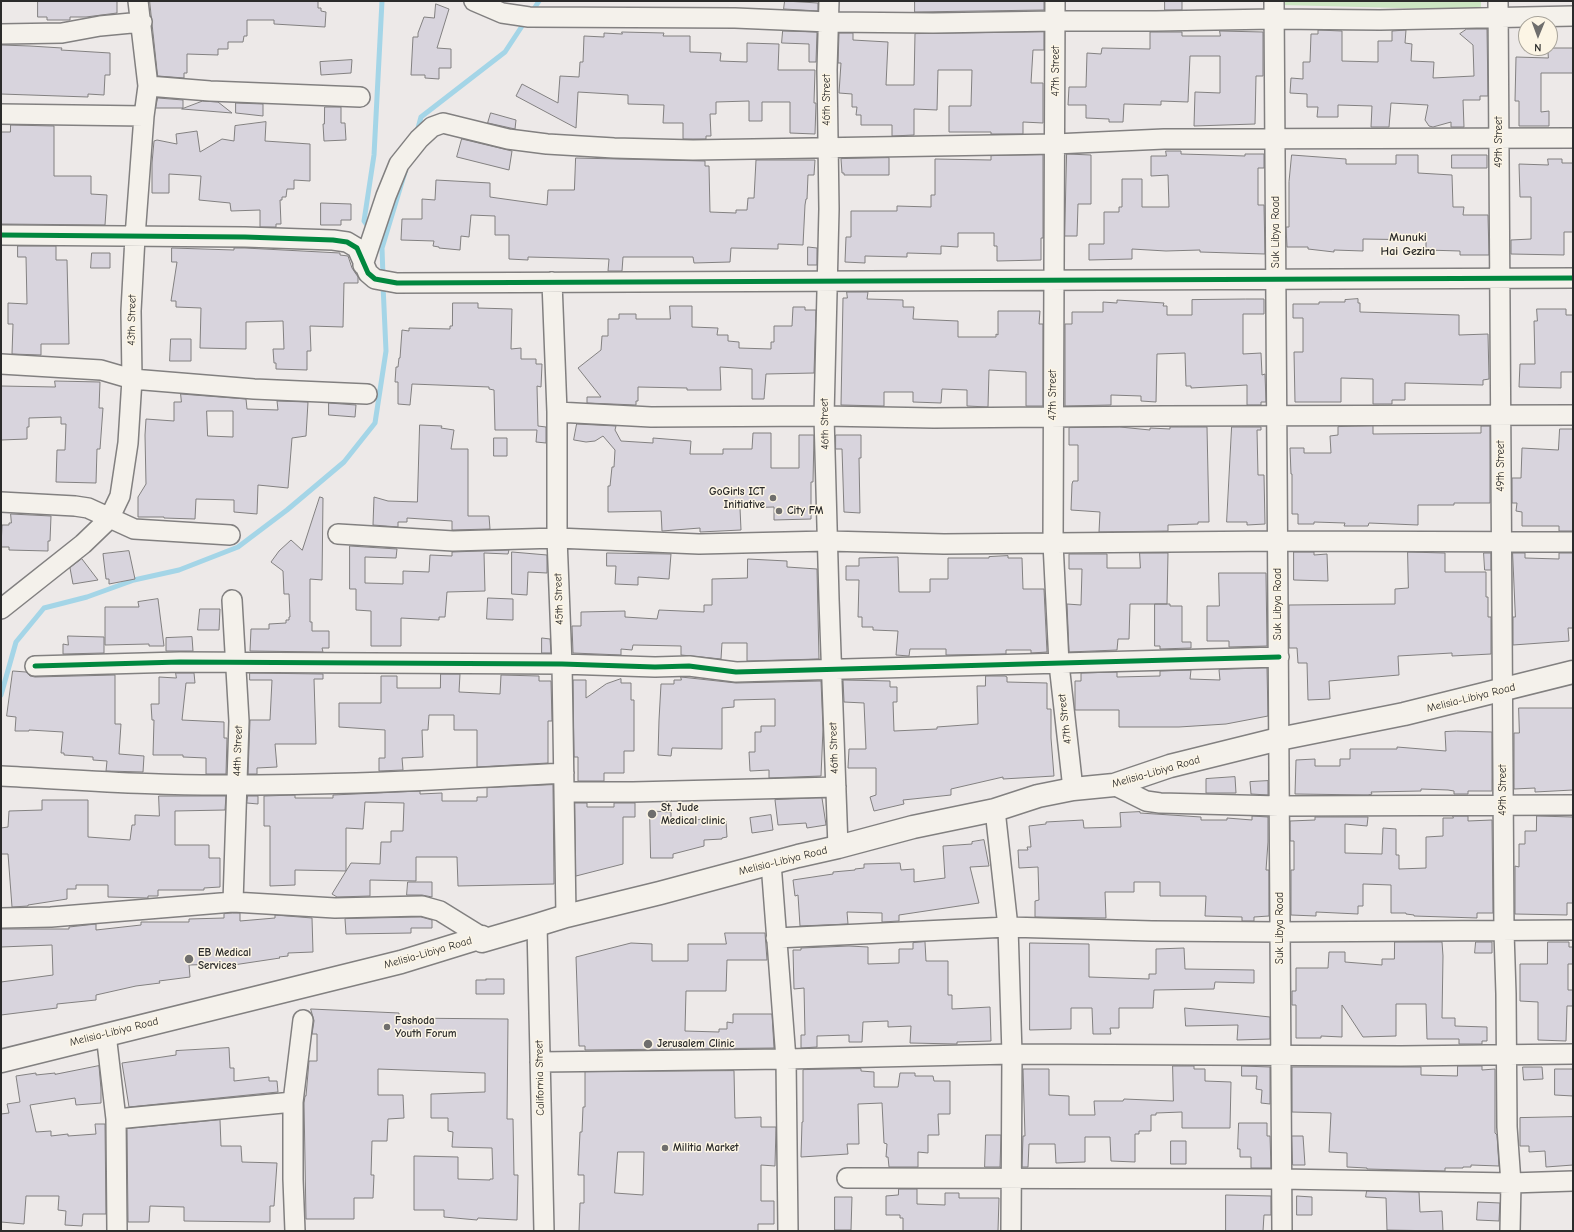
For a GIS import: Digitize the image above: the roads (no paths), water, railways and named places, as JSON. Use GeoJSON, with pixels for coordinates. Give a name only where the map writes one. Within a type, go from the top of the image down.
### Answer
{"type":"FeatureCollection","features":[{"type":"Feature","properties":{"kind":"main road","name":"Melisia-Libiya Road"},"geometry":{"type":"LineString","coordinates":[[1,1061],[401,962],[482,937],[482,941],[537,926],[566,916],[913,827],[995,810],[1038,796],[1073,789],[1114,785],[1170,766],[1279,739],[1404,714],[1573,672]]}},
{"type":"Feature","properties":{"kind":"street","name":"43th Street"},"geometry":{"type":"LineString","coordinates":[[1,609],[10,594],[83,544],[109,519],[120,496],[128,443],[132,379],[131,311],[135,237],[144,116],[148,86],[142,22],[138,1]]}},
{"type":"Feature","properties":{"kind":"street"},"geometry":{"type":"LineString","coordinates":[[474,1],[502,13],[528,17],[735,18],[829,22],[1156,22],[1274,10],[1380,20],[1498,9],[1573,16]]}},
{"type":"Feature","properties":{"kind":"street","name":"46th Street"},"geometry":{"type":"LineString","coordinates":[[829,1],[827,70],[829,209],[824,416],[838,847]]}},
{"type":"Feature","properties":{"kind":"street","name":"47th Street"},"geometry":{"type":"LineString","coordinates":[[1056,1],[1053,543],[1059,664],[1073,789]]}},
{"type":"Feature","properties":{"kind":"street","name":"49th Street"},"geometry":{"type":"LineString","coordinates":[[1498,9],[1504,932],[1507,1127],[1511,1182],[1510,1231]]}},
{"type":"Feature","properties":{"kind":"street","name":"Suk Libya Road"},"geometry":{"type":"LineString","coordinates":[[1274,10],[1282,1231]]}},
{"type":"Feature","properties":{"kind":"street"},"geometry":{"type":"LineString","coordinates":[[1,34],[62,33],[100,26],[142,22]]}},
{"type":"Feature","properties":{"kind":"street"},"geometry":{"type":"LineString","coordinates":[[148,86],[210,91],[360,96]]}},
{"type":"Feature","properties":{"kind":"street"},"geometry":{"type":"LineString","coordinates":[[1,114],[144,116]]}},
{"type":"Feature","properties":{"kind":"street"},"geometry":{"type":"LineString","coordinates":[[369,272],[386,196],[399,164],[419,139],[432,127],[443,123],[508,139],[547,144],[614,148],[693,150],[827,149],[952,145],[1055,144],[1164,139],[1573,138]]}},
{"type":"Feature","properties":{"kind":"street"},"geometry":{"type":"LineString","coordinates":[[1,235],[333,240],[347,242],[357,248],[369,272],[397,283],[1573,278]]}},
{"type":"Feature","properties":{"kind":"street","name":"45th Street"},"geometry":{"type":"LineString","coordinates":[[552,282],[557,412],[557,538],[562,664],[566,916]]}},
{"type":"Feature","properties":{"kind":"street"},"geometry":{"type":"LineString","coordinates":[[1,364],[101,370],[132,379],[254,389],[367,394]]}},
{"type":"Feature","properties":{"kind":"street"},"geometry":{"type":"LineString","coordinates":[[557,412],[651,416],[824,416],[934,418],[1573,415]]}},
{"type":"Feature","properties":{"kind":"street"},"geometry":{"type":"LineString","coordinates":[[1,502],[88,508],[109,519],[134,529],[230,535]]}},
{"type":"Feature","properties":{"kind":"street"},"geometry":{"type":"LineString","coordinates":[[338,534],[453,540],[557,538],[698,544],[828,541],[944,544],[1278,541],[1573,542]]}},
{"type":"Feature","properties":{"kind":"street","name":"44th Street"},"geometry":{"type":"LineString","coordinates":[[232,600],[239,721],[233,902]]}},
{"type":"Feature","properties":{"kind":"street"},"geometry":{"type":"LineString","coordinates":[[35,666],[180,662],[562,664],[655,667],[689,666],[736,672],[831,668],[1059,664],[1279,657]]}},
{"type":"Feature","properties":{"kind":"street"},"geometry":{"type":"LineString","coordinates":[[1,776],[127,783],[236,785],[397,781],[564,783],[633,792],[836,787]]}},
{"type":"Feature","properties":{"kind":"street"},"geometry":{"type":"LineString","coordinates":[[1114,785],[1146,801],[1160,803],[1279,806],[1573,805]]}},
{"type":"Feature","properties":{"kind":"street"},"geometry":{"type":"LineString","coordinates":[[995,810],[1008,927],[1012,1054],[1011,1231]]}},
{"type":"Feature","properties":{"kind":"street"},"geometry":{"type":"LineString","coordinates":[[771,863],[786,1059],[788,1231]]}},
{"type":"Feature","properties":{"kind":"street"},"geometry":{"type":"LineString","coordinates":[[1,918],[51,917],[233,902],[335,908],[422,906],[440,911],[482,937]]}},
{"type":"Feature","properties":{"kind":"street","name":"California Street"},"geometry":{"type":"LineString","coordinates":[[537,926],[544,1231]]}},
{"type":"Feature","properties":{"kind":"street"},"geometry":{"type":"LineString","coordinates":[[776,938],[1008,927],[1152,931],[1280,932],[1504,932],[1573,930]]}},
{"type":"Feature","properties":{"kind":"street"},"geometry":{"type":"LineString","coordinates":[[295,1231],[293,1102],[303,1020]]}},
{"type":"Feature","properties":{"kind":"street"},"geometry":{"type":"LineString","coordinates":[[106,1034],[116,1119],[117,1231]]}},
{"type":"Feature","properties":{"kind":"street"},"geometry":{"type":"LineString","coordinates":[[540,1062],[1012,1054],[1506,1056],[1573,1054]]}},
{"type":"Feature","properties":{"kind":"street"},"geometry":{"type":"LineString","coordinates":[[116,1119],[293,1102]]}},
{"type":"Feature","properties":{"kind":"street"},"geometry":{"type":"LineString","coordinates":[[847,1178],[1281,1179],[1511,1182],[1573,1181]]}},
{"type":"Feature","properties":{"kind":"waterway"},"geometry":{"type":"LineString","coordinates":[[370,229],[364,221],[374,155],[382,1]]}},
{"type":"Feature","properties":{"kind":"waterway"},"geometry":{"type":"LineString","coordinates":[[532,12],[539,1]]}},
{"type":"Feature","properties":{"kind":"waterway"},"geometry":{"type":"LineString","coordinates":[[417,132],[421,117],[505,52],[526,20]]}},
{"type":"Feature","properties":{"kind":"waterway"},"geometry":{"type":"LineString","coordinates":[[383,277],[382,248],[405,172]]}},
{"type":"Feature","properties":{"kind":"waterway"},"geometry":{"type":"LineString","coordinates":[[1,695],[16,642],[44,608],[87,597],[134,580],[179,570],[238,547],[287,510],[344,462],[375,423],[386,351],[383,285]]}},
{"type":"Feature","properties":{"kind":"place","name":"GoGirls ICT Initiative"},"geometry":{"type":"Point","coordinates":[773,498]}},
{"type":"Feature","properties":{"kind":"place","name":"City FM"},"geometry":{"type":"Point","coordinates":[779,511]}},
{"type":"Feature","properties":{"kind":"place","name":"St. Jude Medical clinic"},"geometry":{"type":"Point","coordinates":[652,814]}},
{"type":"Feature","properties":{"kind":"place","name":"EB Medical Services"},"geometry":{"type":"Point","coordinates":[189,959]}},
{"type":"Feature","properties":{"kind":"place","name":"Fashoda Youth Forum"},"geometry":{"type":"Point","coordinates":[387,1027]}},
{"type":"Feature","properties":{"kind":"place","name":"Jerusalem Clinic"},"geometry":{"type":"Point","coordinates":[648,1044]}},
{"type":"Feature","properties":{"kind":"place","name":"Militia Market"},"geometry":{"type":"Point","coordinates":[665,1148]}},
{"type":"Feature","properties":{"kind":"district","name":"Munuki Hai Gezira"},"geometry":{"type":"Point","coordinates":[1408,245]}}]}
